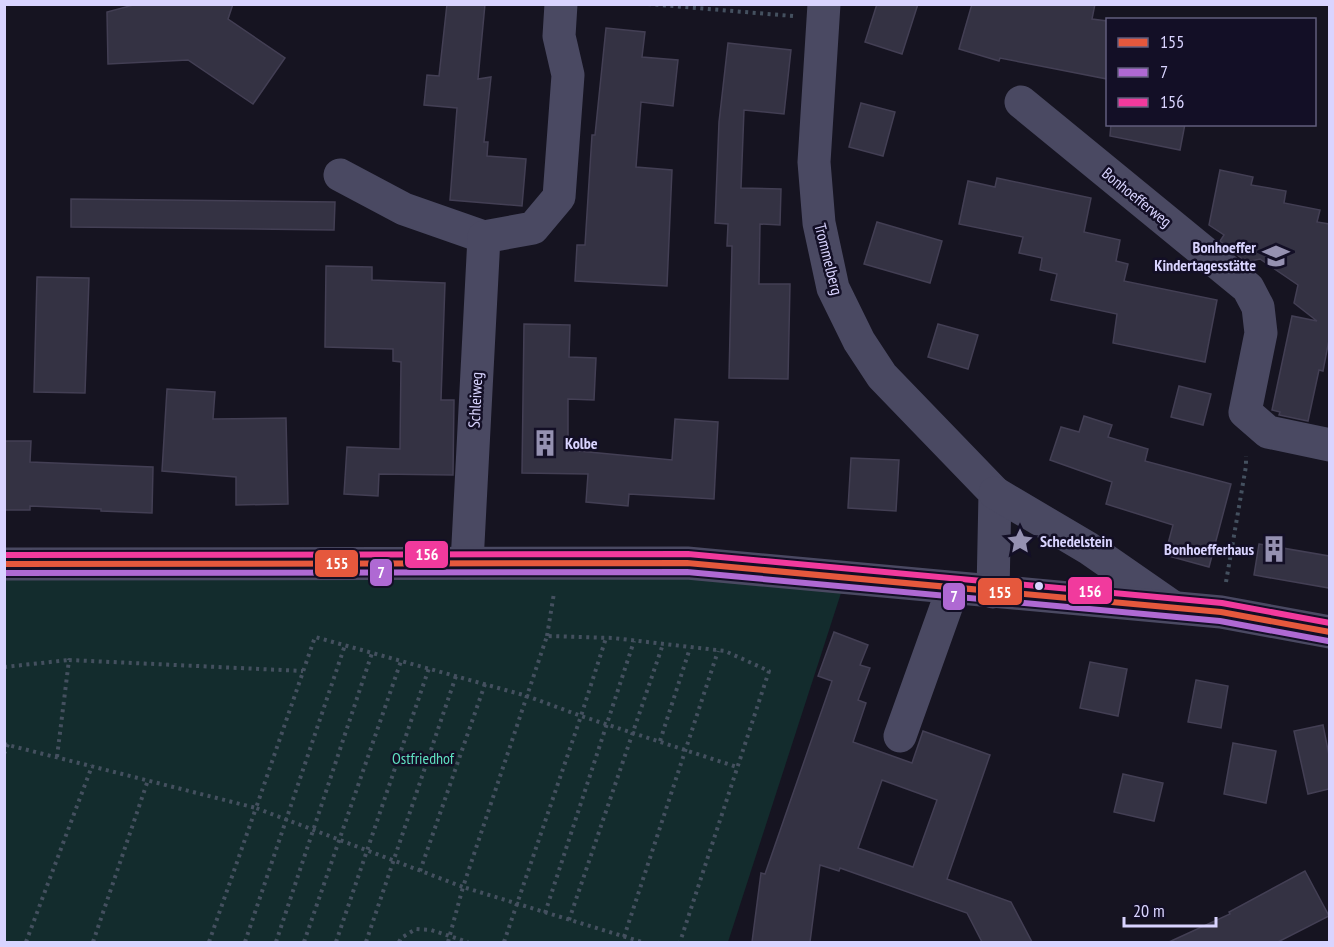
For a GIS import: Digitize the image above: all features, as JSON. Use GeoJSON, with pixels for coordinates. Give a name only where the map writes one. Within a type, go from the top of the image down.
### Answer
{"type":"FeatureCollection","features":[{"type":"Feature","properties":{"kind":"street"},"geometry":{"type":"LineString","coordinates":[[340,175],[404,209],[484,237],[533,228],[558,197],[568,75],[559,36],[561,4]]}},
{"type":"Feature","properties":{"kind":"street","name":"Trommelberg"},"geometry":{"type":"LineString","coordinates":[[824,11],[814,162],[819,224],[833,288],[859,341],[882,376],[995,494],[1088,548],[1175,608]]}},
{"type":"Feature","properties":{"kind":"street","name":"Bonhoefferweg"},"geometry":{"type":"LineString","coordinates":[[1022,102],[1248,288],[1258,307],[1261,333],[1245,412]]}},
{"type":"Feature","properties":{"kind":"street","name":"Schleiweg"},"geometry":{"type":"LineString","coordinates":[[467,563],[484,237]]}},
{"type":"Feature","properties":{"kind":"street"},"geometry":{"type":"LineString","coordinates":[[1245,412],[1268,432],[1329,445]]}},
{"type":"Feature","properties":{"kind":"street"},"geometry":{"type":"LineString","coordinates":[[993,592],[995,494]]}},
{"type":"Feature","properties":{"kind":"street"},"geometry":{"type":"LineString","coordinates":[[4,564],[687,562],[1221,612],[1329,632]]}},
{"type":"Feature","properties":{"kind":"street"},"geometry":{"type":"LineString","coordinates":[[900,736],[953,588]]}},
{"type":"Feature","properties":{"kind":"path"},"geometry":{"type":"LineString","coordinates":[[648,4],[824,11]]}},
{"type":"Feature","properties":{"kind":"path"},"geometry":{"type":"LineString","coordinates":[[1221,612],[1246,466],[1245,412]]}},
{"type":"Feature","properties":{"kind":"path"},"geometry":{"type":"LineString","coordinates":[[448,942],[463,887],[547,636],[559,563]]}},
{"type":"Feature","properties":{"kind":"path"},"geometry":{"type":"LineString","coordinates":[[547,636],[606,638],[725,651],[769,671],[680,942]]}},
{"type":"Feature","properties":{"kind":"path"},"geometry":{"type":"LineString","coordinates":[[209,942],[315,637],[527,696],[737,767]]}},
{"type":"Feature","properties":{"kind":"path"},"geometry":{"type":"LineString","coordinates":[[504,942],[606,638]]}},
{"type":"Feature","properties":{"kind":"path"},"geometry":{"type":"LineString","coordinates":[[545,913],[634,641]]}},
{"type":"Feature","properties":{"kind":"path"},"geometry":{"type":"LineString","coordinates":[[569,920],[663,644]]}},
{"type":"Feature","properties":{"kind":"path"},"geometry":{"type":"LineString","coordinates":[[245,942],[345,645]]}},
{"type":"Feature","properties":{"kind":"path"},"geometry":{"type":"LineString","coordinates":[[660,741],[690,647]]}},
{"type":"Feature","properties":{"kind":"path"},"geometry":{"type":"LineString","coordinates":[[625,939],[718,651]]}},
{"type":"Feature","properties":{"kind":"path"},"geometry":{"type":"LineString","coordinates":[[276,942],[372,653]]}},
{"type":"Feature","properties":{"kind":"path"},"geometry":{"type":"LineString","coordinates":[[4,667],[69,660],[303,671]]}},
{"type":"Feature","properties":{"kind":"path"},"geometry":{"type":"LineString","coordinates":[[57,757],[69,660]]}},
{"type":"Feature","properties":{"kind":"path"},"geometry":{"type":"LineString","coordinates":[[304,942],[401,661]]}},
{"type":"Feature","properties":{"kind":"path"},"geometry":{"type":"LineString","coordinates":[[336,942],[429,669]]}},
{"type":"Feature","properties":{"kind":"path"},"geometry":{"type":"LineString","coordinates":[[366,942],[456,676]]}},
{"type":"Feature","properties":{"kind":"path"},"geometry":{"type":"LineString","coordinates":[[420,871],[485,684]]}},
{"type":"Feature","properties":{"kind":"path"},"geometry":{"type":"LineString","coordinates":[[4,754],[6,744],[256,808],[463,887],[625,939],[642,942]]}},
{"type":"Feature","properties":{"kind":"path"},"geometry":{"type":"LineString","coordinates":[[27,942],[92,766]]}},
{"type":"Feature","properties":{"kind":"path"},"geometry":{"type":"LineString","coordinates":[[93,942],[148,780]]}},
{"type":"Feature","properties":{"kind":"path"},"geometry":{"type":"LineString","coordinates":[[399,942],[401,938],[416,929],[431,930],[468,942]]}},
{"type":"Feature","properties":{"kind":"green space","name":"Ostfriedhof"},"geometry":{"type":"Polygon","coordinates":[[[677,573],[841,593],[728,942],[5,942],[4,574],[677,573]]]}},
{"type":"Feature","properties":{"kind":"building"},"geometry":{"type":"Polygon","coordinates":[[[137,4],[233,4],[228,19],[285,58],[253,104],[188,60],[108,64],[107,12],[137,4]]]}},
{"type":"Feature","properties":{"kind":"building"},"geometry":{"type":"Polygon","coordinates":[[[447,4],[485,4],[478,79],[491,77],[484,142],[488,142],[487,156],[526,159],[522,206],[450,200],[457,108],[424,105],[427,75],[439,76],[447,4]]]}},
{"type":"Feature","properties":{"kind":"building"},"geometry":{"type":"Polygon","coordinates":[[[877,4],[918,4],[902,54],[865,42],[877,4]]]}},
{"type":"Feature","properties":{"kind":"building"},"geometry":{"type":"Polygon","coordinates":[[[972,4],[1095,4],[1092,19],[1106,21],[1106,79],[1000,58],[999,61],[959,49],[972,4]]]}},
{"type":"Feature","properties":{"kind":"building"},"geometry":{"type":"Polygon","coordinates":[[[606,28],[645,32],[642,57],[678,60],[673,106],[641,102],[636,167],[672,170],[667,286],[575,281],[577,245],[585,245],[592,135],[595,135],[606,28]]]}},
{"type":"Feature","properties":{"kind":"building"},"geometry":{"type":"Polygon","coordinates":[[[728,43],[791,50],[784,114],[744,110],[741,188],[781,189],[780,225],[760,224],[759,284],[790,284],[788,379],[729,378],[732,246],[727,246],[728,224],[715,223],[719,122],[728,43]]]}},
{"type":"Feature","properties":{"kind":"building"},"geometry":{"type":"Polygon","coordinates":[[[861,103],[895,112],[883,156],[849,147],[861,103]]]}},
{"type":"Feature","properties":{"kind":"building"},"geometry":{"type":"Polygon","coordinates":[[[1111,126],[1185,126],[1180,150],[1110,136],[1111,126]]]}},
{"type":"Feature","properties":{"kind":"building"},"geometry":{"type":"Polygon","coordinates":[[[1220,170],[1253,177],[1251,185],[1286,191],[1284,203],[1320,210],[1317,222],[1329,224],[1329,340],[1323,371],[1319,370],[1308,421],[1279,415],[1280,412],[1272,410],[1292,316],[1317,321],[1294,303],[1298,285],[1260,259],[1246,262],[1220,241],[1224,235],[1209,225],[1220,170]]]}},
{"type":"Feature","properties":{"kind":"building"},"geometry":{"type":"Polygon","coordinates":[[[997,178],[1091,198],[1084,232],[1120,240],[1116,261],[1128,264],[1124,281],[1217,300],[1205,362],[1113,343],[1117,314],[1051,300],[1057,274],[1040,270],[1042,258],[1019,253],[1023,237],[959,224],[968,181],[995,187],[997,178]]]}},
{"type":"Feature","properties":{"kind":"building"},"geometry":{"type":"Polygon","coordinates":[[[71,199],[335,202],[334,230],[71,227],[71,199]]]}},
{"type":"Feature","properties":{"kind":"building"},"geometry":{"type":"Polygon","coordinates":[[[877,222],[942,241],[930,283],[864,264],[877,222]]]}},
{"type":"Feature","properties":{"kind":"building"},"geometry":{"type":"Polygon","coordinates":[[[326,266],[372,267],[372,280],[445,283],[441,400],[454,400],[453,475],[379,474],[378,496],[344,494],[347,447],[400,449],[401,362],[393,361],[393,349],[325,347],[326,266]]]}},
{"type":"Feature","properties":{"kind":"building"},"geometry":{"type":"Polygon","coordinates":[[[37,277],[89,278],[85,393],[34,392],[37,277]]]}},
{"type":"Feature","properties":{"kind":"building"},"geometry":{"type":"Polygon","coordinates":[[[524,324],[570,325],[569,357],[596,358],[594,400],[568,399],[568,450],[672,460],[675,419],[718,422],[714,499],[629,494],[628,506],[586,502],[588,474],[522,473],[524,324]]]}},
{"type":"Feature","properties":{"kind":"building"},"geometry":{"type":"Polygon","coordinates":[[[938,324],[978,335],[968,369],[928,357],[938,324]]]}},
{"type":"Feature","properties":{"kind":"building"},"geometry":{"type":"Polygon","coordinates":[[[1179,386],[1211,394],[1203,425],[1171,417],[1179,386]]]}},
{"type":"Feature","properties":{"kind":"building"},"geometry":{"type":"Polygon","coordinates":[[[167,389],[215,392],[213,419],[286,418],[288,504],[236,505],[236,477],[162,471],[167,389]]]}},
{"type":"Feature","properties":{"kind":"building"},"geometry":{"type":"Polygon","coordinates":[[[1084,416],[1112,425],[1108,437],[1148,449],[1145,461],[1231,484],[1209,567],[1165,555],[1173,525],[1106,504],[1112,482],[1050,460],[1061,427],[1079,432],[1084,416]]]}},
{"type":"Feature","properties":{"kind":"building"},"geometry":{"type":"Polygon","coordinates":[[[4,441],[31,441],[30,462],[153,467],[152,513],[30,506],[30,510],[4,510],[4,441]]]}},
{"type":"Feature","properties":{"kind":"building"},"geometry":{"type":"Polygon","coordinates":[[[851,458],[899,460],[896,511],[848,508],[851,458]]]}},
{"type":"Feature","properties":{"kind":"building","name":"Bonhoefferhaus"},"geometry":{"type":"Polygon","coordinates":[[[1259,544],[1329,556],[1329,588],[1254,575],[1259,544]]]}},
{"type":"Feature","properties":{"kind":"building"},"geometry":{"type":"Polygon","coordinates":[[[834,632],[868,645],[860,665],[870,668],[858,700],[866,703],[853,742],[912,763],[923,731],[990,755],[947,879],[1011,902],[1032,942],[982,942],[967,913],[840,868],[839,871],[820,865],[810,942],[752,942],[761,873],[765,874],[832,681],[818,676],[834,632]],[[882,780],[858,848],[913,867],[937,800],[882,780]]]}},
{"type":"Feature","properties":{"kind":"building"},"geometry":{"type":"Polygon","coordinates":[[[1090,662],[1127,669],[1118,716],[1080,708],[1090,662]]]}},
{"type":"Feature","properties":{"kind":"building"},"geometry":{"type":"Polygon","coordinates":[[[1196,680],[1228,686],[1221,728],[1188,722],[1196,680]]]}},
{"type":"Feature","properties":{"kind":"building"},"geometry":{"type":"Polygon","coordinates":[[[1323,725],[1329,755],[1329,789],[1308,794],[1294,731],[1323,725]]]}},
{"type":"Feature","properties":{"kind":"building"},"geometry":{"type":"Polygon","coordinates":[[[1233,743],[1276,751],[1266,803],[1224,794],[1233,743]]]}},
{"type":"Feature","properties":{"kind":"building"},"geometry":{"type":"Polygon","coordinates":[[[1123,774],[1163,783],[1154,821],[1114,812],[1123,774]]]}},
{"type":"Feature","properties":{"kind":"building"},"geometry":{"type":"Polygon","coordinates":[[[1305,871],[1329,916],[1278,942],[1169,942],[1230,914],[1229,912],[1305,871]]]}},
{"type":"Feature","properties":{"kind":"transit line","name":"156"},"geometry":{"type":"LineString","coordinates":[[4,555],[688,554],[1222,603],[1330,623]]}},
{"type":"Feature","properties":{"kind":"transit line","name":"155"},"geometry":{"type":"LineString","coordinates":[[4,564],[687,563],[1221,612],[1330,632]]}},
{"type":"Feature","properties":{"kind":"transit line","name":"7"},"geometry":{"type":"LineString","coordinates":[[4,573],[687,572],[1220,621],[1328,641]]}},
{"type":"Feature","properties":{"kind":"place","name":"Bonhoeffer Kindertagesstätte"},"geometry":{"type":"Point","coordinates":[1276,256]}},
{"type":"Feature","properties":{"kind":"place","name":"Kolbe"},"geometry":{"type":"Point","coordinates":[545,443]}},
{"type":"Feature","properties":{"kind":"place","name":"Schedelstein"},"geometry":{"type":"Point","coordinates":[1020,541]}},
{"type":"Feature","properties":{"kind":"place","name":"Bonhoefferhaus"},"geometry":{"type":"Point","coordinates":[1274,549]}}]}
